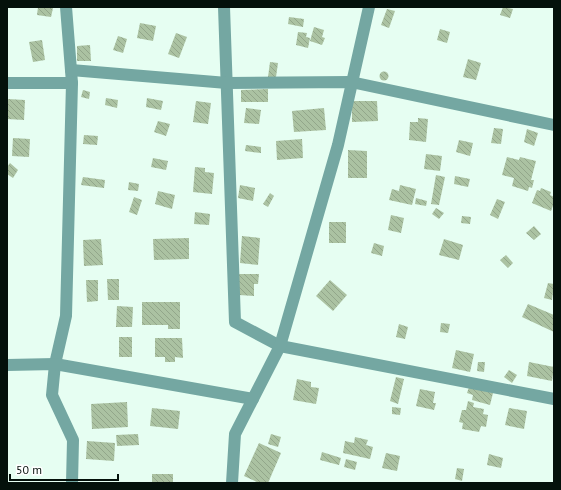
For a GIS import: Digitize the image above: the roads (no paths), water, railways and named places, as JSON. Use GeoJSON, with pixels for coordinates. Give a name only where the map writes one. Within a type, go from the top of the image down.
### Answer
{"type":"FeatureCollection","features":[{"type":"Feature","properties":{"kind":"street"},"geometry":{"type":"LineString","coordinates":[[66,7],[72,83],[66,316],[55,364],[52,395],[73,440],[72,483]]}},
{"type":"Feature","properties":{"kind":"street"},"geometry":{"type":"LineString","coordinates":[[224,7],[235,322],[280,346],[554,400]]}},
{"type":"Feature","properties":{"kind":"street"},"geometry":{"type":"LineString","coordinates":[[232,483],[235,434],[280,346],[338,145],[369,7]]}},
{"type":"Feature","properties":{"kind":"street"},"geometry":{"type":"LineString","coordinates":[[71,70],[227,83],[351,82],[554,125]]}},
{"type":"Feature","properties":{"kind":"street"},"geometry":{"type":"LineString","coordinates":[[7,83],[72,83]]}},
{"type":"Feature","properties":{"kind":"street"},"geometry":{"type":"LineString","coordinates":[[7,365],[55,364],[253,399]]}}]}
